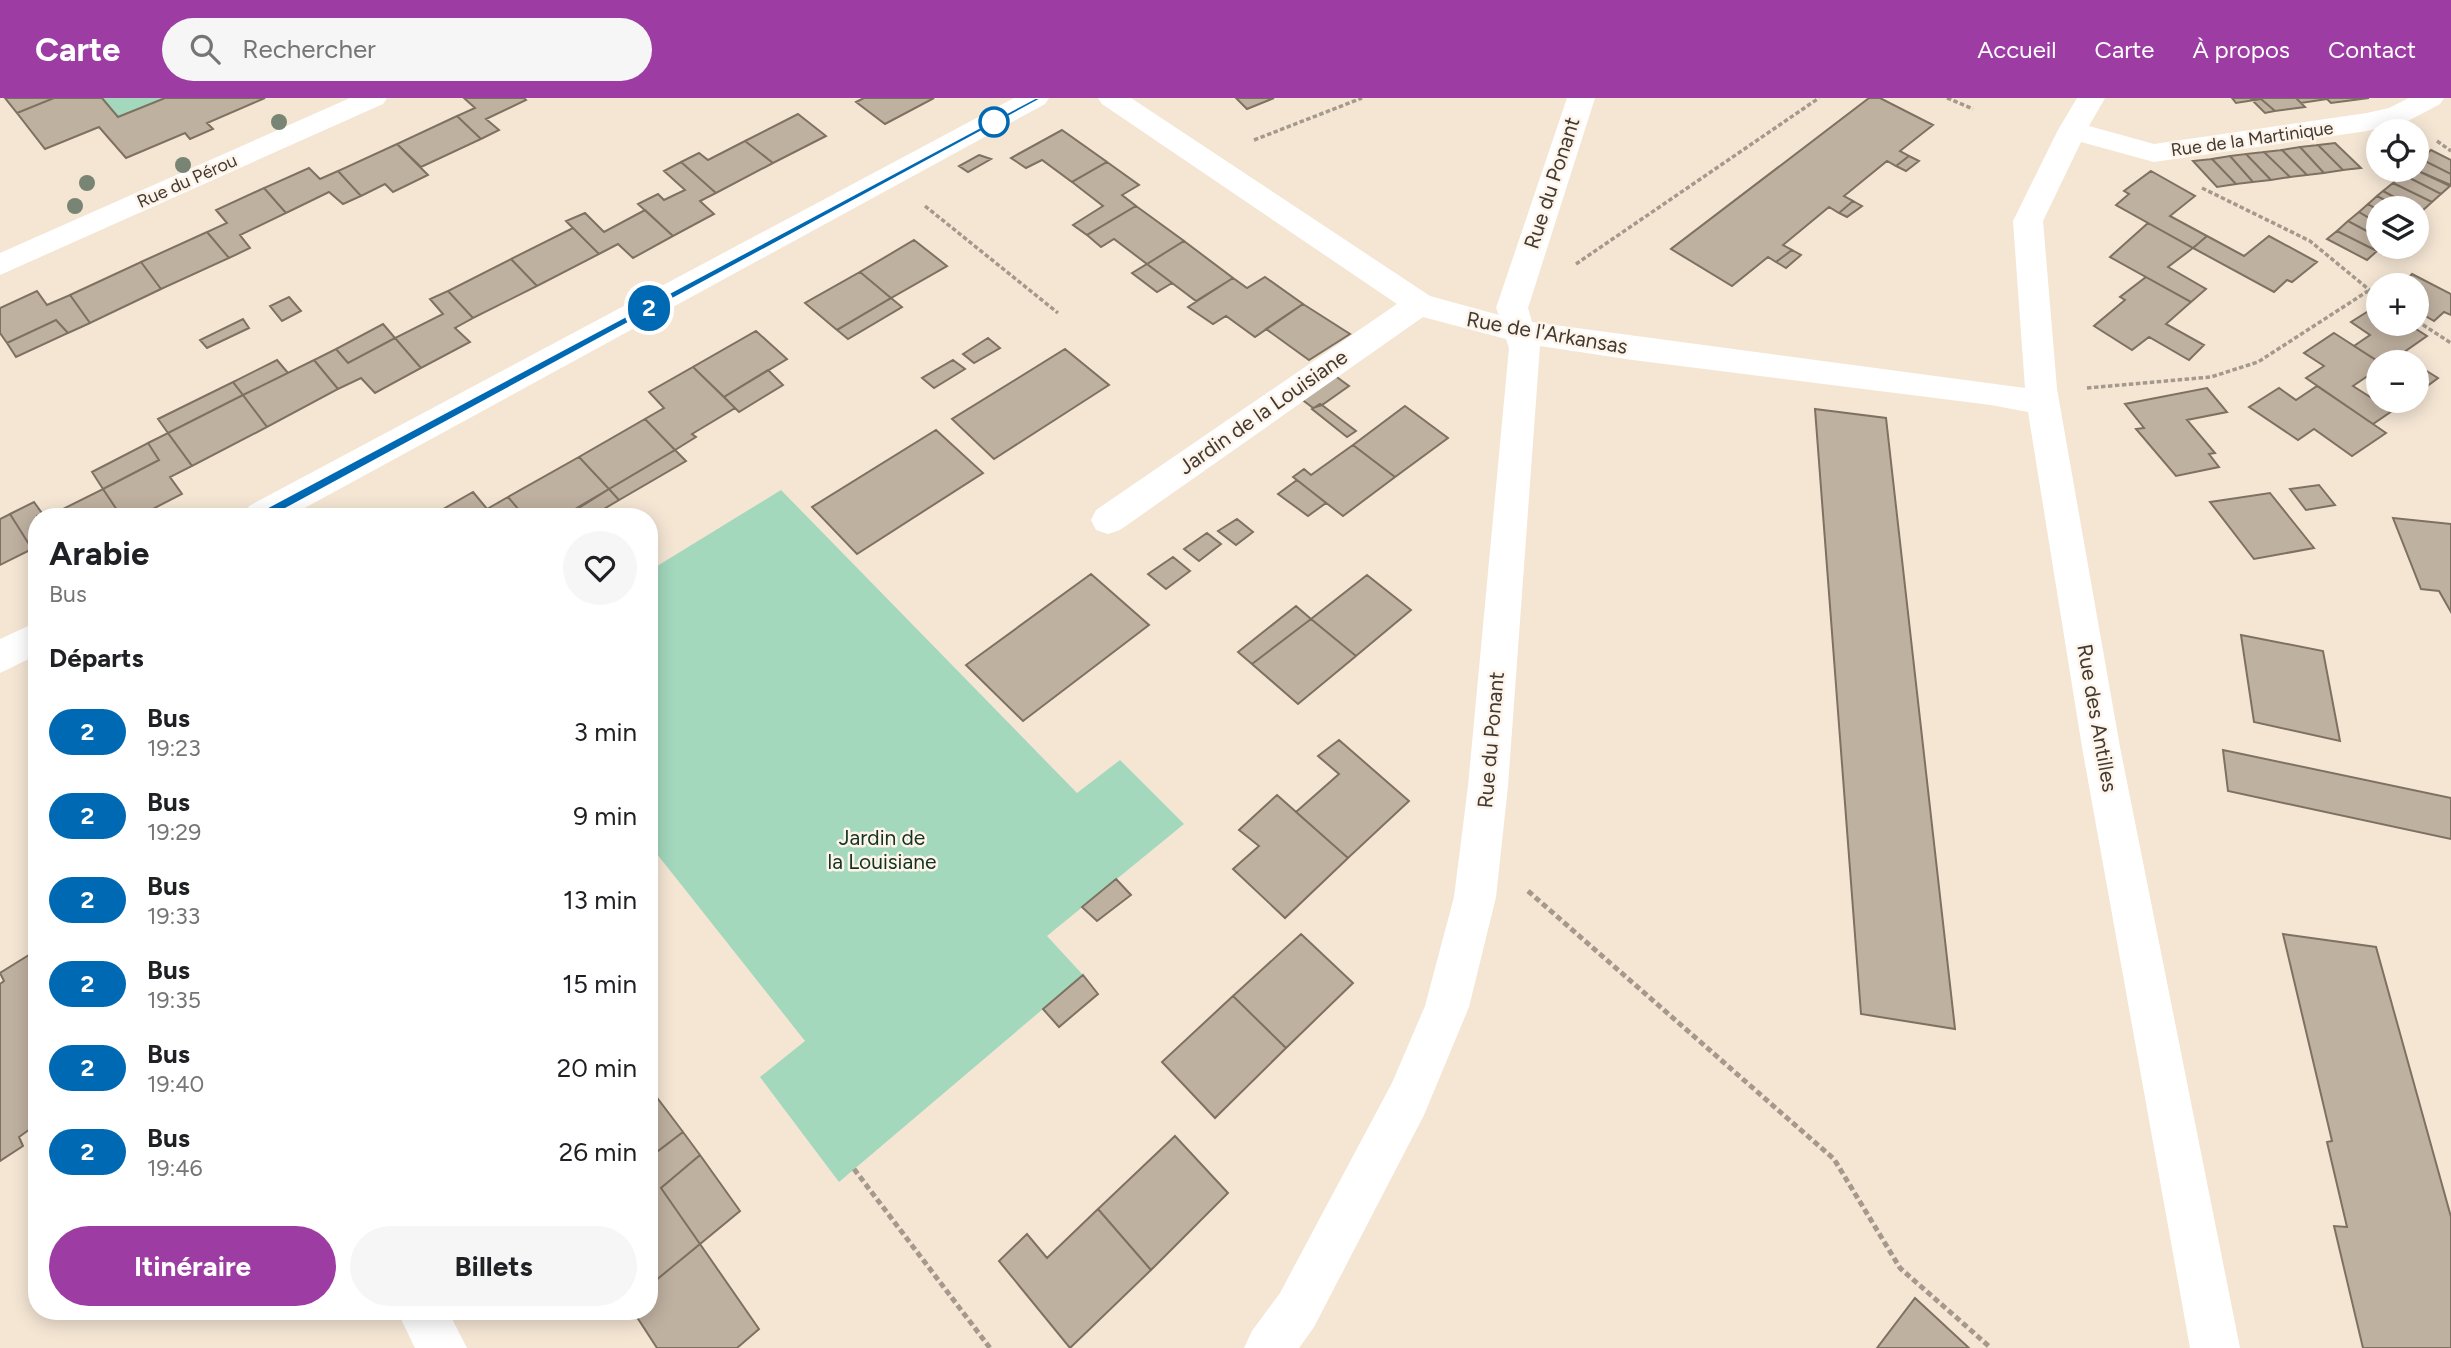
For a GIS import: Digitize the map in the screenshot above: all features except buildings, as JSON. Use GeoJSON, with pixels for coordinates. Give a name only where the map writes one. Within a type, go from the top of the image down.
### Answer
{"type":"FeatureCollection","features":[{"type":"Feature","properties":{"kind":"street","name":"Rue du Pérou"},"geometry":{"type":"LineString","coordinates":[[0,265],[373,98]]}},
{"type":"Feature","properties":{"kind":"street"},"geometry":{"type":"LineString","coordinates":[[276,508],[1035,98]]}},
{"type":"Feature","properties":{"kind":"street","name":"Rue de l'Arkansas"},"geometry":{"type":"LineString","coordinates":[[1112,98],[1419,304],[1454,316],[1520,332],[1598,345],[1991,393],[2042,396]]}},
{"type":"Feature","properties":{"kind":"street","name":"Rue du Ponant"},"geometry":{"type":"LineString","coordinates":[[1269,1348],[1297,1310],[1408,1099],[1447,1007],[1475,897],[1488,786],[1525,348],[1512,307],[1581,98]]}},
{"type":"Feature","properties":{"kind":"street","name":"Rue des Antilles"},"geometry":{"type":"LineString","coordinates":[[2091,98],[2028,221],[2042,396],[2059,483],[2101,747],[2215,1348]]}},
{"type":"Feature","properties":{"kind":"street","name":"Rue de la Martinique"},"geometry":{"type":"LineString","coordinates":[[2072,131],[2154,153],[2367,122],[2398,115],[2430,98]]}},
{"type":"Feature","properties":{"kind":"street","name":"Jardin de la Louisiane"},"geometry":{"type":"LineString","coordinates":[[1108,520],[1419,304]]}},
{"type":"Feature","properties":{"kind":"street"},"geometry":{"type":"LineString","coordinates":[[426,1320],[442,1348]]}},
{"type":"Feature","properties":{"kind":"path"},"geometry":{"type":"LineString","coordinates":[[1204,159],[1362,98]]}},
{"type":"Feature","properties":{"kind":"path"},"geometry":{"type":"LineString","coordinates":[[1566,272],[1819,98]]}},
{"type":"Feature","properties":{"kind":"path"},"geometry":{"type":"LineString","coordinates":[[1947,98],[1973,109]]}},
{"type":"Feature","properties":{"kind":"path"},"geometry":{"type":"LineString","coordinates":[[2154,153],[2160,167],[2310,242],[2366,289]]}},
{"type":"Feature","properties":{"kind":"path"},"geometry":{"type":"LineString","coordinates":[[891,178],[1058,313]]}},
{"type":"Feature","properties":{"kind":"path"},"geometry":{"type":"LineString","coordinates":[[2042,396],[2211,377],[2258,362],[2366,292]]}},
{"type":"Feature","properties":{"kind":"path"},"geometry":{"type":"LineString","coordinates":[[2429,329],[2451,343]]}},
{"type":"Feature","properties":{"kind":"path"},"geometry":{"type":"LineString","coordinates":[[1480,849],[1834,1159],[1900,1268],[1991,1348]]}},
{"type":"Feature","properties":{"kind":"path"},"geometry":{"type":"LineString","coordinates":[[854,1169],[990,1348]]}},
{"type":"Feature","properties":{"kind":"green space"},"geometry":{"type":"Polygon","coordinates":[[[102,98],[165,98],[118,117],[102,98]]]}},
{"type":"Feature","properties":{"kind":"green space","name":"Jardin de la Louisiane"},"geometry":{"type":"Polygon","coordinates":[[[781,490],[1077,793],[1120,760],[1184,824],[1047,936],[1083,975],[839,1182],[760,1077],[805,1041],[658,855],[658,565],[781,490]]]}},
{"type":"Feature","properties":{"kind":"bus line","name":"2"},"geometry":{"type":"LineString","coordinates":[[276,508],[1035,98]]}}]}
